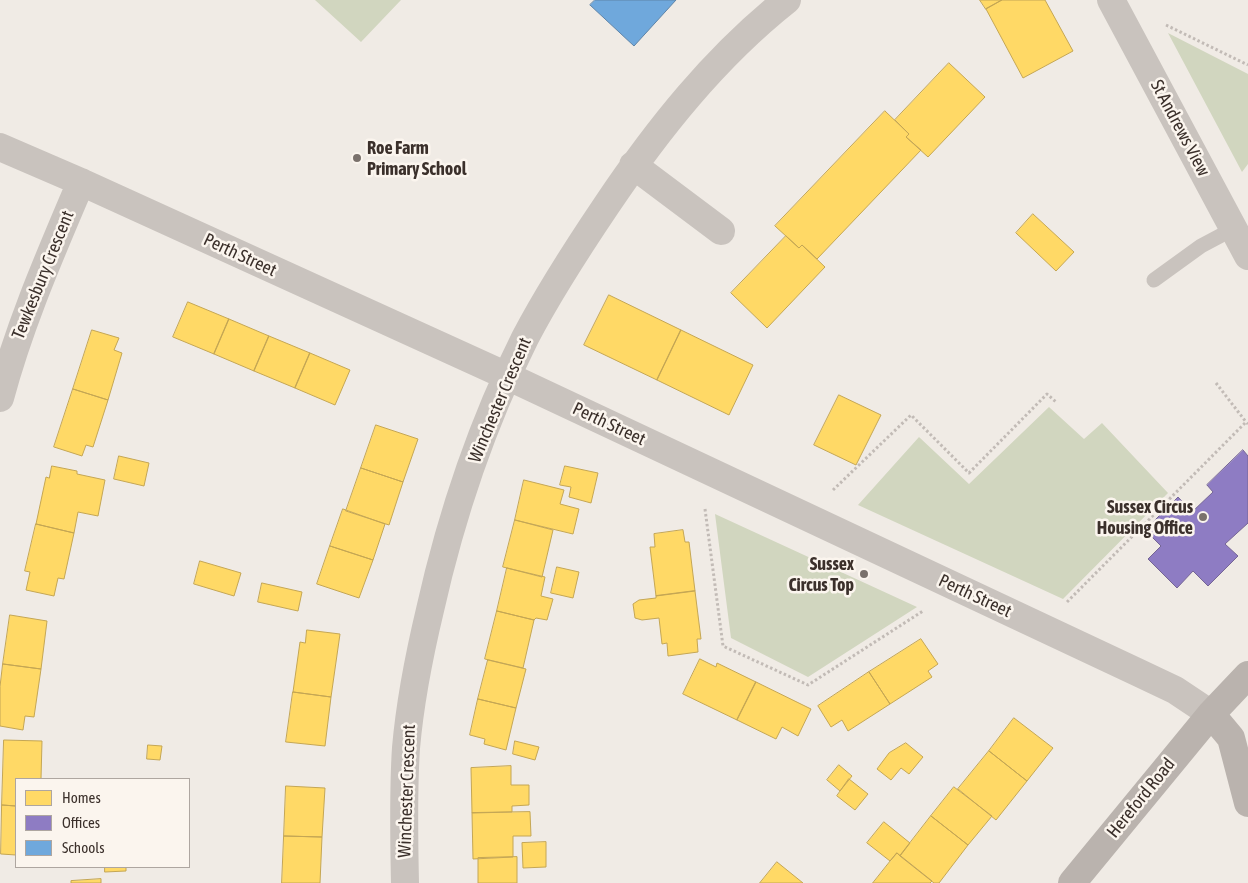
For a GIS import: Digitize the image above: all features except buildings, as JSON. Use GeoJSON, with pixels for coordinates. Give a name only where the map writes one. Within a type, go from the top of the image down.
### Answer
{"type":"FeatureCollection","features":[{"type":"Feature","properties":{"kind":"street","name":"Winchester Crescent"},"geometry":{"type":"LineString","coordinates":[[405,883],[404,790],[406,749],[410,708],[423,638],[456,509],[482,437],[507,376],[548,296],[572,256],[633,165],[714,67],[763,19],[787,0]]}},
{"type":"Feature","properties":{"kind":"street","name":"St Andrews View"},"geometry":{"type":"LineString","coordinates":[[1113,4],[1248,256]]}},
{"type":"Feature","properties":{"kind":"street","name":"Perth Street"},"geometry":{"type":"LineString","coordinates":[[0,146],[507,376],[806,516],[1175,690],[1211,714]]}},
{"type":"Feature","properties":{"kind":"street"},"geometry":{"type":"LineString","coordinates":[[633,165],[721,231]]}},
{"type":"Feature","properties":{"kind":"street","name":"Tewkesbury Crescent"},"geometry":{"type":"LineString","coordinates":[[0,398],[9,362],[35,290],[81,182]]}},
{"type":"Feature","properties":{"kind":"street","name":"Hereford Road"},"geometry":{"type":"LineString","coordinates":[[1072,883],[1211,714],[1248,675]]}},
{"type":"Feature","properties":{"kind":"street"},"geometry":{"type":"LineString","coordinates":[[1211,714],[1231,738],[1248,802]]}},
{"type":"Feature","properties":{"kind":"lane"},"geometry":{"type":"LineString","coordinates":[[1154,280],[1201,246],[1233,229]]}},
{"type":"Feature","properties":{"kind":"path"},"geometry":{"type":"LineString","coordinates":[[1113,4],[1171,27],[1248,66]]}},
{"type":"Feature","properties":{"kind":"path"},"geometry":{"type":"LineString","coordinates":[[1042,627],[1247,423],[1216,383]]}},
{"type":"Feature","properties":{"kind":"path"},"geometry":{"type":"LineString","coordinates":[[806,516],[910,415],[969,473],[1047,394],[1056,402]]}},
{"type":"Feature","properties":{"kind":"path"},"geometry":{"type":"LineString","coordinates":[[699,466],[723,646],[808,685],[958,588]]}},
{"type":"Feature","properties":{"kind":"green space"},"geometry":{"type":"Polygon","coordinates":[[[315,0],[401,0],[361,42],[315,0]]]}},
{"type":"Feature","properties":{"kind":"green space"},"geometry":{"type":"Polygon","coordinates":[[[1168,33],[1248,74],[1248,164],[1242,172],[1168,33]]]}},
{"type":"Feature","properties":{"kind":"green space"},"geometry":{"type":"Polygon","coordinates":[[[1049,407],[1084,439],[1102,423],[1168,493],[1063,599],[858,505],[919,437],[969,484],[1049,407]]]}},
{"type":"Feature","properties":{"kind":"green space"},"geometry":{"type":"Polygon","coordinates":[[[715,514],[917,607],[808,677],[731,638],[715,514]]]}},
{"type":"Feature","properties":{"kind":"place","name":"Roe Farm Primary School"},"geometry":{"type":"Point","coordinates":[357,158]}},
{"type":"Feature","properties":{"kind":"place","name":"Sussex Circus Housing Office"},"geometry":{"type":"Point","coordinates":[1203,517]}},
{"type":"Feature","properties":{"kind":"place","name":"Sussex Circus Top"},"geometry":{"type":"Point","coordinates":[864,574]}}]}
